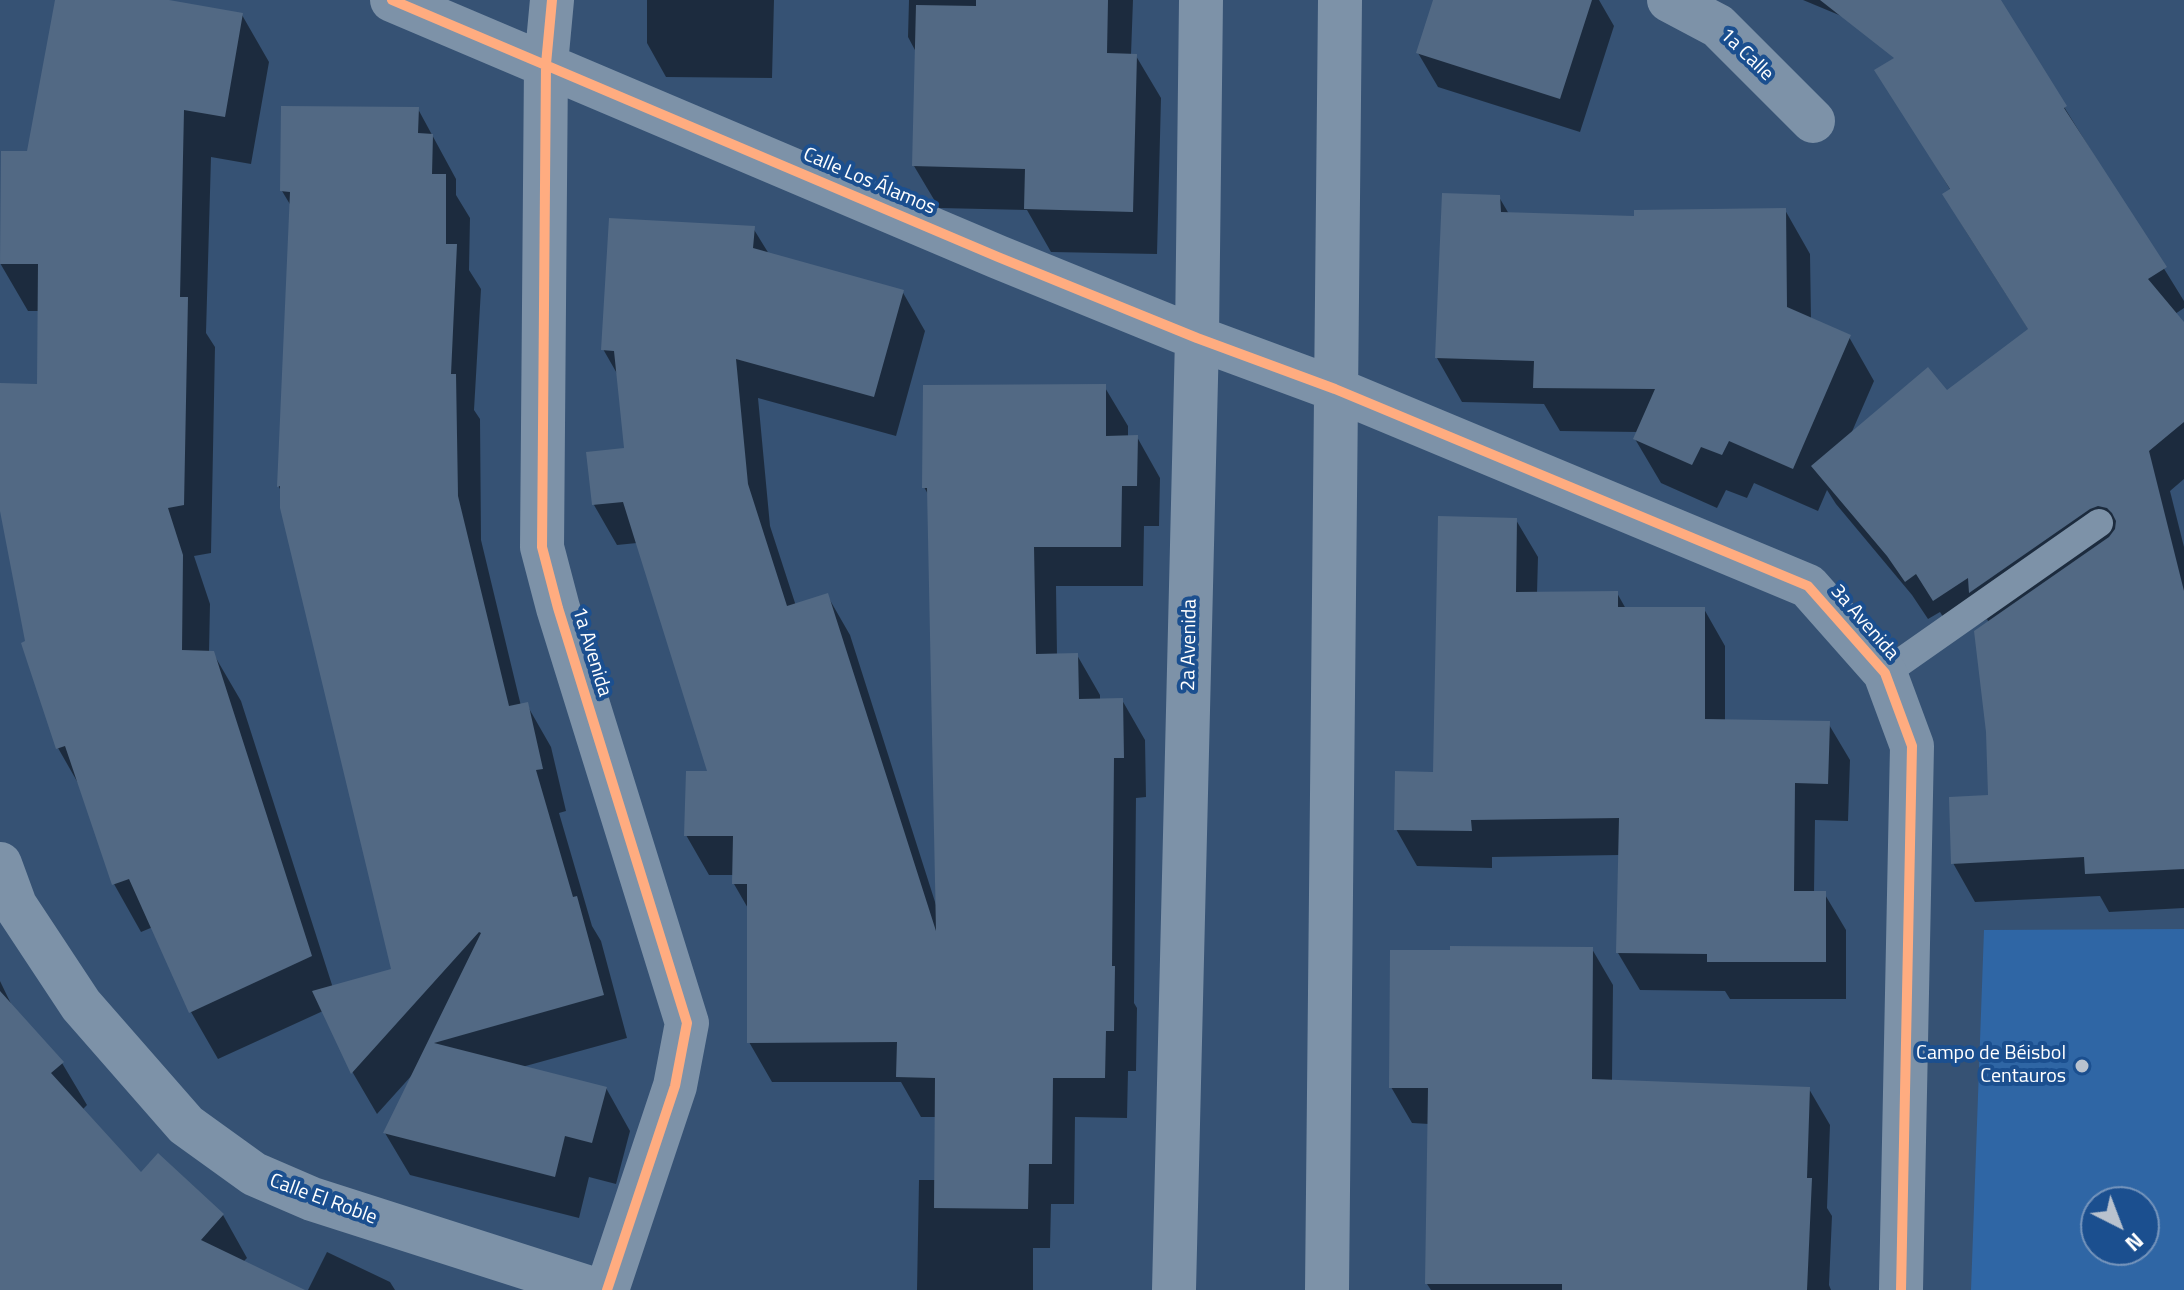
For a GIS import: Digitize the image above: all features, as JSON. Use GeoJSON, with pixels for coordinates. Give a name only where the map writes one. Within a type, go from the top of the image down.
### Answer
{"type":"FeatureCollection","features":[{"type":"Feature","properties":{"kind":"street","name":"Calle Los Álamos"},"geometry":{"type":"LineString","coordinates":[[392,0],[998,257],[1197,338],[1335,389]]}},
{"type":"Feature","properties":{"kind":"street","name":"1a Avenida"},"geometry":{"type":"LineString","coordinates":[[552,0],[546,64],[542,547],[558,608],[687,1023],[675,1086],[607,1290]]}},
{"type":"Feature","properties":{"kind":"street","name":"2a Avenida"},"geometry":{"type":"LineString","coordinates":[[1174,1290],[1197,338],[1201,0]]}},
{"type":"Feature","properties":{"kind":"street"},"geometry":{"type":"LineString","coordinates":[[1327,1290],[1340,0]]}},
{"type":"Feature","properties":{"kind":"street","name":"1a Calle"},"geometry":{"type":"LineString","coordinates":[[1669,0],[1718,26],[1813,121]]}},
{"type":"Feature","properties":{"kind":"street","name":"3a Avenida"},"geometry":{"type":"LineString","coordinates":[[1335,389],[1808,586],[1885,673],[1912,746],[1901,1290]]}},
{"type":"Feature","properties":{"kind":"street","name":"Calle El Roble"},"geometry":{"type":"LineString","coordinates":[[0,864],[15,905],[81,1005],[186,1125],[254,1174],[312,1199],[596,1290]]}},
{"type":"Feature","properties":{"kind":"lane"},"geometry":{"type":"LineString","coordinates":[[1885,673],[2099,523]]}},
{"type":"Feature","properties":{"kind":"shaded area","name":"Campo de Béisbol Centauros"},"geometry":{"type":"Polygon","coordinates":[[[2184,929],[2184,1290],[1971,1290],[1984,930],[2184,929]]]}},
{"type":"Feature","properties":{"kind":"building"},"geometry":{"type":"Polygon","coordinates":[[[55,0],[169,0],[243,13],[225,117],[184,110],[180,297],[188,297],[184,505],[168,508],[183,555],[182,650],[214,651],[312,956],[189,1013],[129,879],[112,885],[65,746],[56,749],[21,643],[25,641],[0,511],[0,383],[37,384],[38,264],[0,264],[1,151],[27,151],[55,0]]]}},
{"type":"Feature","properties":{"kind":"building"},"geometry":{"type":"Polygon","coordinates":[[[976,0],[1108,0],[1107,53],[1137,54],[1133,212],[1024,209],[1025,169],[912,166],[916,5],[976,6],[976,0]]]}},
{"type":"Feature","properties":{"kind":"building"},"geometry":{"type":"Polygon","coordinates":[[[1433,0],[1592,0],[1560,99],[1416,53],[1433,0]]]}},
{"type":"Feature","properties":{"kind":"building"},"geometry":{"type":"Polygon","coordinates":[[[1820,0],[2001,0],[2067,106],[2064,108],[2167,267],[2148,279],[2184,322],[2184,422],[2149,451],[2184,591],[2184,869],[2085,874],[2084,857],[1951,864],[1949,797],[1988,795],[1986,732],[1974,631],[2109,537],[2116,521],[2107,508],[2098,506],[2090,509],[1969,593],[1968,578],[1933,601],[1916,574],[1905,582],[1811,466],[1928,367],[1947,390],[2028,329],[1942,194],[1950,189],[1874,70],[1894,58],[1820,0]]]}},
{"type":"Feature","properties":{"kind":"building"},"geometry":{"type":"Polygon","coordinates":[[[281,106],[419,107],[418,133],[433,134],[432,174],[446,174],[446,244],[457,244],[451,374],[456,374],[458,496],[509,706],[528,702],[543,769],[536,770],[573,897],[577,896],[604,995],[434,1043],[607,1087],[592,1143],[565,1136],[555,1177],[383,1133],[481,933],[351,1074],[312,991],[391,969],[280,508],[280,486],[277,487],[290,192],[280,191],[281,106]]]}},
{"type":"Feature","properties":{"kind":"building"},"geometry":{"type":"Polygon","coordinates":[[[1442,193],[1500,195],[1501,212],[1634,216],[1634,210],[1786,208],[1787,307],[1851,335],[1793,469],[1729,441],[1722,455],[1701,447],[1692,465],[1633,439],[1655,389],[1533,388],[1534,361],[1435,358],[1442,193]]]}},
{"type":"Feature","properties":{"kind":"building"},"geometry":{"type":"Polygon","coordinates":[[[609,218],[755,226],[753,248],[904,290],[874,397],[736,359],[748,484],[787,606],[828,593],[936,931],[927,488],[922,488],[923,385],[1106,384],[1106,436],[1138,435],[1137,486],[1122,486],[1121,547],[1034,547],[1036,654],[1078,653],[1079,699],[1123,698],[1124,758],[1114,758],[1114,1031],[1106,1031],[1105,1078],[1053,1078],[1052,1164],[1029,1164],[1028,1209],[934,1208],[935,1078],[896,1077],[897,1042],[747,1043],[747,884],[732,884],[733,836],[684,836],[686,771],[707,771],[623,502],[592,505],[586,452],[624,448],[614,351],[601,350],[609,218]]]}},
{"type":"Feature","properties":{"kind":"building"},"geometry":{"type":"Polygon","coordinates":[[[1438,516],[1517,518],[1516,592],[1618,591],[1618,607],[1705,607],[1705,719],[1830,721],[1828,784],[1795,783],[1794,891],[1826,891],[1826,962],[1707,962],[1707,954],[1616,953],[1619,818],[1471,820],[1472,831],[1394,830],[1395,771],[1433,772],[1438,516]]]}},
{"type":"Feature","properties":{"kind":"building"},"geometry":{"type":"Polygon","coordinates":[[[1450,946],[1593,947],[1592,1079],[1810,1087],[1807,1178],[1812,1178],[1807,1290],[1562,1290],[1562,1284],[1425,1284],[1428,1088],[1389,1088],[1390,950],[1450,950],[1450,946]]]}},
{"type":"Feature","properties":{"kind":"building"},"geometry":{"type":"Polygon","coordinates":[[[0,991],[64,1062],[51,1073],[141,1172],[158,1153],[224,1214],[201,1240],[305,1290],[0,1290],[0,991]]]}},
{"type":"Feature","properties":{"kind":"cycle path"},"geometry":{"type":"LineString","coordinates":[[392,0],[998,257],[1197,338],[1335,389],[1808,586],[1885,673],[1912,746],[1901,1290]]}},
{"type":"Feature","properties":{"kind":"cycle path"},"geometry":{"type":"LineString","coordinates":[[552,0],[546,64],[542,547],[558,608],[687,1023],[675,1086],[607,1290]]}},
{"type":"Feature","properties":{"kind":"place","name":"Campo de Béisbol Centauros"},"geometry":{"type":"Point","coordinates":[2082,1066]}}]}
